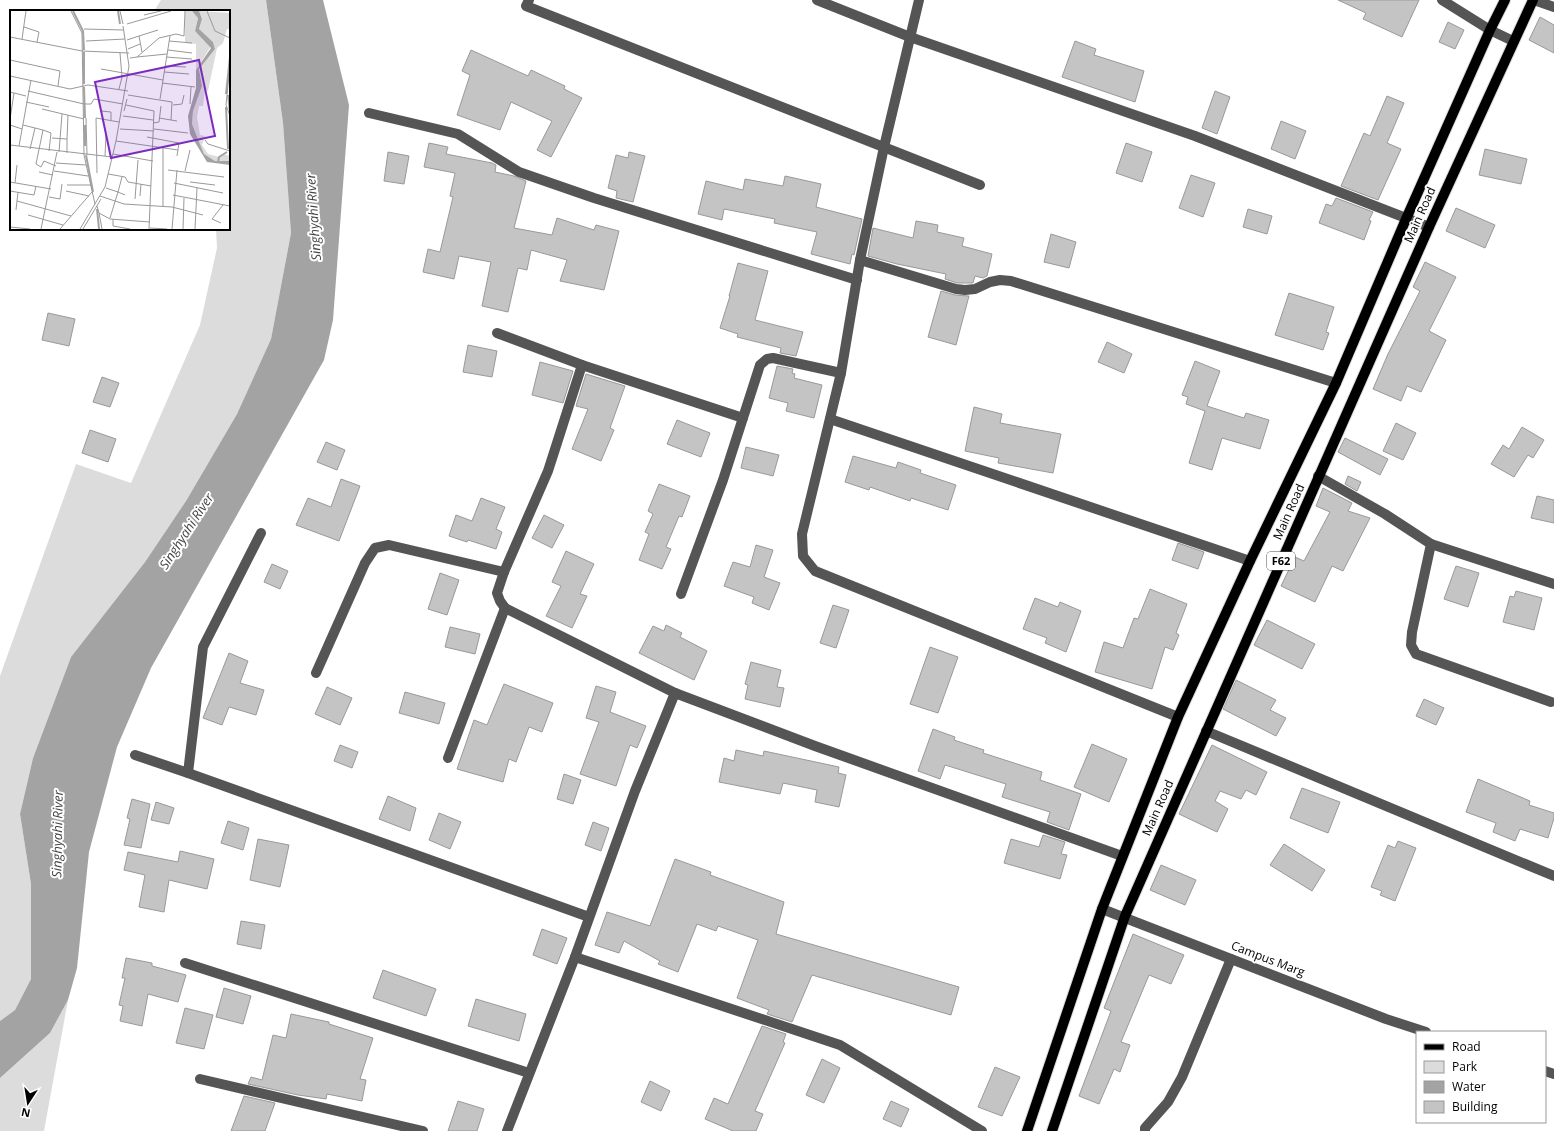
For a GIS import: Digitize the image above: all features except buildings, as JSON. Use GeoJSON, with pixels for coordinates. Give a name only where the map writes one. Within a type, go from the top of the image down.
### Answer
{"type":"FeatureCollection","features":[{"type":"Feature","properties":{"kind":"main road","name":"Main Road"},"geometry":{"type":"LineString","coordinates":[[1027,1131],[1102,909],[1178,717],[1250,561],[1336,383],[1406,219],[1490,30],[1505,0]]}},
{"type":"Feature","properties":{"kind":"main road","name":"Main Road"},"geometry":{"type":"LineString","coordinates":[[1052,1131],[1125,916],[1428,227],[1513,42],[1534,0]]}},
{"type":"Feature","properties":{"kind":"street"},"geometry":{"type":"LineString","coordinates":[[529,0],[526,6],[980,185]]}},
{"type":"Feature","properties":{"kind":"street"},"geometry":{"type":"LineString","coordinates":[[817,0],[910,37],[1194,136],[1428,227]]}},
{"type":"Feature","properties":{"kind":"street"},"geometry":{"type":"LineString","coordinates":[[919,0],[884,147],[860,260],[841,373],[802,534],[803,556],[815,572],[1178,717]]}},
{"type":"Feature","properties":{"kind":"street"},"geometry":{"type":"LineString","coordinates":[[1442,0],[1490,30],[1513,42]]}},
{"type":"Feature","properties":{"kind":"street"},"geometry":{"type":"LineString","coordinates":[[1534,0],[1554,7]]}},
{"type":"Feature","properties":{"kind":"street"},"geometry":{"type":"LineString","coordinates":[[369,114],[458,134],[519,172],[594,198],[857,280]]}},
{"type":"Feature","properties":{"kind":"street"},"geometry":{"type":"LineString","coordinates":[[860,260],[961,290],[975,289],[990,282],[1000,280],[1011,281],[1336,383]]}},
{"type":"Feature","properties":{"kind":"street"},"geometry":{"type":"LineString","coordinates":[[497,333],[582,365],[743,418]]}},
{"type":"Feature","properties":{"kind":"street"},"geometry":{"type":"LineString","coordinates":[[681,594],[723,480],[760,365],[767,358],[773,358],[841,373]]}},
{"type":"Feature","properties":{"kind":"street"},"geometry":{"type":"LineString","coordinates":[[582,365],[548,471],[504,572],[497,593],[505,608],[675,693],[815,746],[1122,856]]}},
{"type":"Feature","properties":{"kind":"street"},"geometry":{"type":"LineString","coordinates":[[830,419],[1250,561]]}},
{"type":"Feature","properties":{"kind":"street"},"geometry":{"type":"LineString","coordinates":[[1318,476],[1385,514],[1431,544],[1554,584]]}},
{"type":"Feature","properties":{"kind":"street"},"geometry":{"type":"LineString","coordinates":[[188,772],[203,647],[261,533]]}},
{"type":"Feature","properties":{"kind":"street"},"geometry":{"type":"LineString","coordinates":[[1431,544],[1410,645],[1416,654],[1551,702]]}},
{"type":"Feature","properties":{"kind":"street"},"geometry":{"type":"LineString","coordinates":[[316,673],[365,563],[375,548],[389,545],[504,572]]}},
{"type":"Feature","properties":{"kind":"street"},"geometry":{"type":"LineString","coordinates":[[448,758],[505,608]]}},
{"type":"Feature","properties":{"kind":"street"},"geometry":{"type":"LineString","coordinates":[[507,1131],[575,957],[635,792],[675,693]]}},
{"type":"Feature","properties":{"kind":"street"},"geometry":{"type":"LineString","coordinates":[[1206,731],[1554,876]]}},
{"type":"Feature","properties":{"kind":"street"},"geometry":{"type":"LineString","coordinates":[[135,755],[188,772],[589,917]]}},
{"type":"Feature","properties":{"kind":"street","name":"Campus Marg"},"geometry":{"type":"LineString","coordinates":[[1102,909],[1125,916],[1386,1019],[1423,1031]]}},
{"type":"Feature","properties":{"kind":"street"},"geometry":{"type":"LineString","coordinates":[[575,957],[840,1045],[982,1131]]}},
{"type":"Feature","properties":{"kind":"street"},"geometry":{"type":"LineString","coordinates":[[1145,1131],[1145,1128],[1168,1102],[1182,1077],[1231,958]]}},
{"type":"Feature","properties":{"kind":"street"},"geometry":{"type":"LineString","coordinates":[[185,963],[529,1073]]}},
{"type":"Feature","properties":{"kind":"street"},"geometry":{"type":"LineString","coordinates":[[200,1079],[423,1131]]}},
{"type":"Feature","properties":{"kind":"green space"},"geometry":{"type":"Polygon","coordinates":[[[161,0],[266,0],[283,123],[291,233],[271,339],[237,414],[186,501],[145,562],[71,657],[33,758],[20,814],[31,884],[31,979],[15,1010],[0,1021],[0,676],[76,464],[131,483],[200,325],[217,248],[216,230],[230,230],[230,10],[155,10],[161,0]]]}},
{"type":"Feature","properties":{"kind":"green space"},"geometry":{"type":"Polygon","coordinates":[[[68,1000],[44,1131],[0,1131],[0,1078],[50,1033],[68,1000]]]}},
{"type":"Feature","properties":{"kind":"water","name":"Singhyahi River"},"geometry":{"type":"Polygon","coordinates":[[[266,0],[323,0],[349,105],[333,320],[324,360],[151,668],[117,747],[89,852],[77,968],[68,1000],[50,1033],[0,1078],[0,1021],[15,1010],[31,979],[31,884],[20,814],[33,758],[71,657],[145,562],[186,501],[237,414],[271,339],[291,233],[283,123],[266,0]]]}}]}
